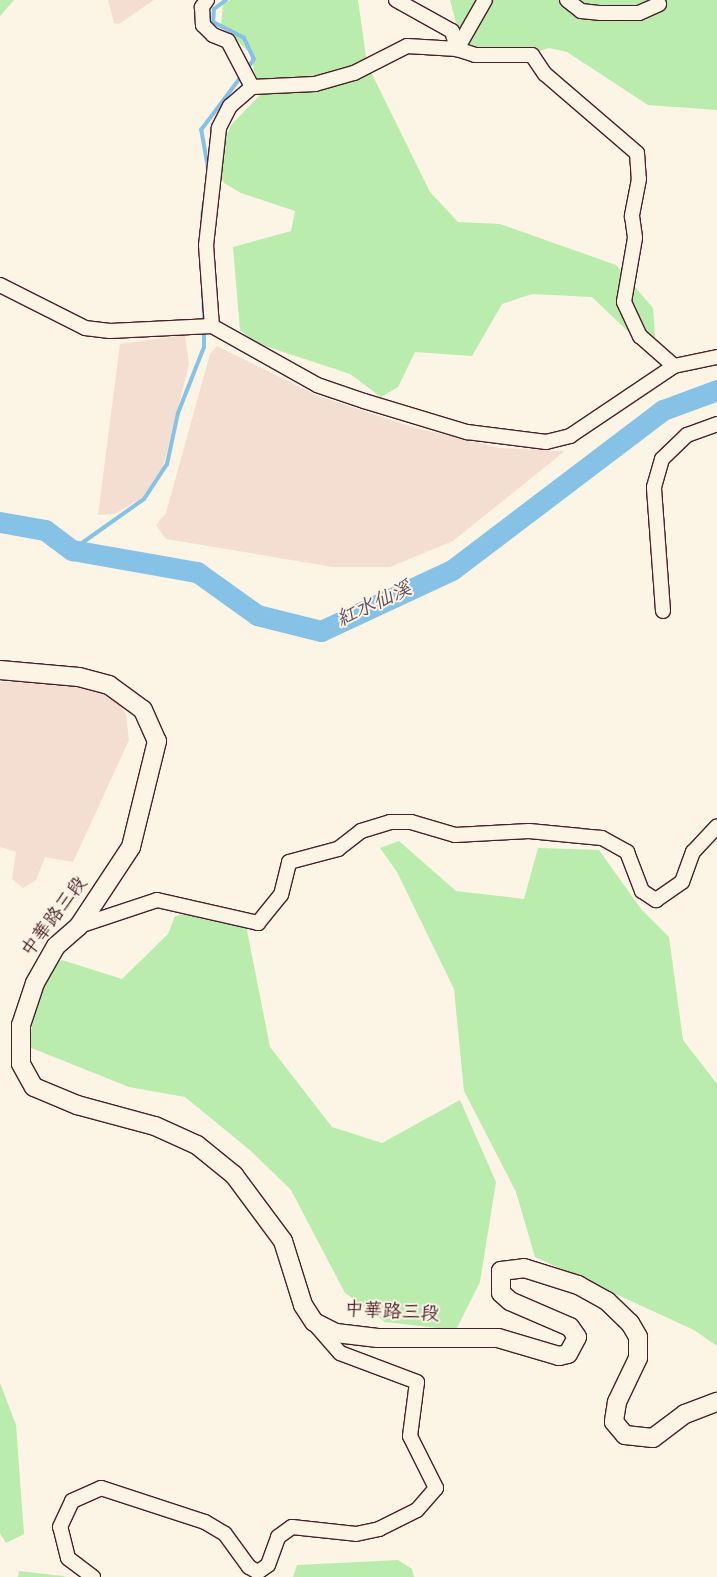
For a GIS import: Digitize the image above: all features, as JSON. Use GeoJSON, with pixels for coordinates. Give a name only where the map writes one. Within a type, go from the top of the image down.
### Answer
{"type":"FeatureCollection","features":[{"type":"Feature","properties":{"kind":"main road","name":"中華路三段"},"geometry":{"type":"LineString","coordinates":[[0,670],[79,676],[109,685],[143,710],[157,741],[131,847],[79,926],[52,953],[35,983],[20,1025],[21,1064],[34,1087],[77,1105],[155,1126],[197,1145],[234,1175],[283,1241],[303,1305],[314,1322],[336,1333],[378,1338],[498,1338],[558,1356],[568,1354],[577,1337],[570,1327],[510,1301],[501,1292],[501,1271],[524,1268],[578,1285],[607,1301],[630,1323],[638,1337],[638,1358],[617,1402],[614,1422],[625,1435],[653,1438],[685,1414],[717,1402]]}},
{"type":"Feature","properties":{"kind":"street"},"geometry":{"type":"LineString","coordinates":[[207,0],[202,7],[203,24],[213,35],[228,41],[242,60],[249,83]]}},
{"type":"Feature","properties":{"kind":"street"},"geometry":{"type":"LineString","coordinates":[[396,0],[452,31],[457,49]]}},
{"type":"Feature","properties":{"kind":"street"},"geometry":{"type":"LineString","coordinates":[[457,49],[485,0]]}},
{"type":"Feature","properties":{"kind":"street"},"geometry":{"type":"LineString","coordinates":[[568,0],[581,11],[601,13],[639,12],[659,4]]}},
{"type":"Feature","properties":{"kind":"street"},"geometry":{"type":"LineString","coordinates":[[249,83],[315,84],[354,74],[407,46],[457,49],[474,55],[532,55],[545,74],[637,153],[640,164],[632,204],[635,238],[624,302],[640,336],[674,366]]}},
{"type":"Feature","properties":{"kind":"street"},"geometry":{"type":"LineString","coordinates":[[211,326],[206,245],[219,128],[230,106],[249,83]]}},
{"type":"Feature","properties":{"kind":"street"},"geometry":{"type":"LineString","coordinates":[[0,285],[85,328],[110,331],[211,326],[318,385],[364,401],[467,432],[546,442],[570,436],[674,366],[717,356]]}},
{"type":"Feature","properties":{"kind":"street"},"geometry":{"type":"LineString","coordinates":[[663,611],[656,478],[662,459],[687,435],[717,424]]}},
{"type":"Feature","properties":{"kind":"street"},"geometry":{"type":"LineString","coordinates":[[79,926],[158,900],[258,923],[281,895],[289,862],[338,849],[361,831],[390,822],[411,822],[455,835],[530,831],[602,838],[627,852],[642,891],[656,900],[682,882],[693,852],[717,826]]}},
{"type":"Feature","properties":{"kind":"street"},"geometry":{"type":"LineString","coordinates":[[93,1577],[68,1558],[60,1527],[72,1501],[101,1488],[205,1522],[225,1534],[249,1567],[258,1572],[268,1565],[278,1537],[292,1527],[356,1534],[379,1529],[418,1510],[436,1488],[410,1436],[417,1382],[340,1353],[314,1322]]}},
{"type":"Feature","properties":{"kind":"shaded area"},"geometry":{"type":"Polygon","coordinates":[[[108,0],[154,0],[119,24],[114,23],[108,0]]]}},
{"type":"Feature","properties":{"kind":"shaded area"},"geometry":{"type":"Polygon","coordinates":[[[185,335],[189,364],[162,471],[152,489],[139,500],[114,514],[98,515],[120,344],[185,335]]]}},
{"type":"Feature","properties":{"kind":"shaded area"},"geometry":{"type":"Polygon","coordinates":[[[217,346],[316,395],[412,427],[500,448],[565,451],[453,541],[390,567],[333,567],[166,539],[156,525],[166,513],[210,354],[217,346]]]}},
{"type":"Feature","properties":{"kind":"shaded area"},"geometry":{"type":"Polygon","coordinates":[[[71,676],[90,679],[119,702],[126,715],[129,740],[73,862],[45,857],[36,880],[23,888],[12,879],[16,852],[0,847],[0,682],[71,676]]]}},
{"type":"Feature","properties":{"kind":"green space"},"geometry":{"type":"Polygon","coordinates":[[[0,0],[14,0],[0,16],[0,0]]]}},
{"type":"Feature","properties":{"kind":"green space"},"geometry":{"type":"Polygon","coordinates":[[[231,0],[358,0],[367,64],[430,192],[458,222],[500,224],[616,265],[653,308],[656,348],[638,341],[592,297],[532,294],[502,304],[472,356],[415,352],[398,387],[381,397],[350,374],[256,343],[240,330],[233,247],[291,231],[295,211],[241,193],[224,183],[216,163],[231,125],[260,95],[250,53],[221,25],[223,3],[231,0]]]}},
{"type":"Feature","properties":{"kind":"green space"},"geometry":{"type":"Polygon","coordinates":[[[450,0],[717,0],[717,110],[648,105],[567,52],[549,48],[513,59],[473,53],[460,38],[450,0]]]}},
{"type":"Feature","properties":{"kind":"green space"},"geometry":{"type":"Polygon","coordinates":[[[399,841],[456,891],[524,899],[538,848],[599,850],[641,909],[669,937],[683,1040],[717,1084],[717,1346],[694,1330],[535,1257],[516,1192],[464,1091],[454,989],[397,872],[380,848],[399,841]]]}},
{"type":"Feature","properties":{"kind":"green space"},"geometry":{"type":"Polygon","coordinates":[[[194,913],[246,925],[270,1047],[332,1127],[382,1143],[460,1100],[496,1182],[480,1282],[456,1330],[385,1322],[345,1293],[291,1190],[251,1151],[185,1097],[129,1087],[29,1047],[37,993],[56,963],[62,960],[122,979],[168,934],[175,916],[194,913]]]}},
{"type":"Feature","properties":{"kind":"green space"},"geometry":{"type":"Polygon","coordinates":[[[0,1383],[16,1425],[24,1534],[6,1543],[0,1533],[0,1383]]]}},
{"type":"Feature","properties":{"kind":"green space"},"geometry":{"type":"Polygon","coordinates":[[[398,1560],[412,1569],[414,1577],[293,1577],[297,1565],[398,1560]]]}},
{"type":"Feature","properties":{"kind":"green space"},"geometry":{"type":"Polygon","coordinates":[[[19,1571],[63,1576],[66,1577],[18,1577],[19,1571]]]}},
{"type":"Feature","properties":{"kind":"waterway"},"geometry":{"type":"LineString","coordinates":[[226,0],[214,9],[213,22],[244,38],[254,59],[247,69]]}},
{"type":"Feature","properties":{"kind":"waterway"},"geometry":{"type":"LineString","coordinates":[[208,168],[201,130],[243,74]]}},
{"type":"Feature","properties":{"kind":"waterway"},"geometry":{"type":"LineString","coordinates":[[202,217],[204,202]]}},
{"type":"Feature","properties":{"kind":"waterway"},"geometry":{"type":"LineString","coordinates":[[203,289],[204,322]]}},
{"type":"Feature","properties":{"kind":"waterway"},"geometry":{"type":"LineString","coordinates":[[72,550],[144,499],[167,464],[178,413],[204,347],[204,329]]}},
{"type":"Feature","properties":{"kind":"waterway","name":"紅水仙溪"},"geometry":{"type":"LineString","coordinates":[[0,522],[45,530],[72,550],[197,572],[257,615],[321,631],[452,570],[663,410],[717,390]]}}]}
